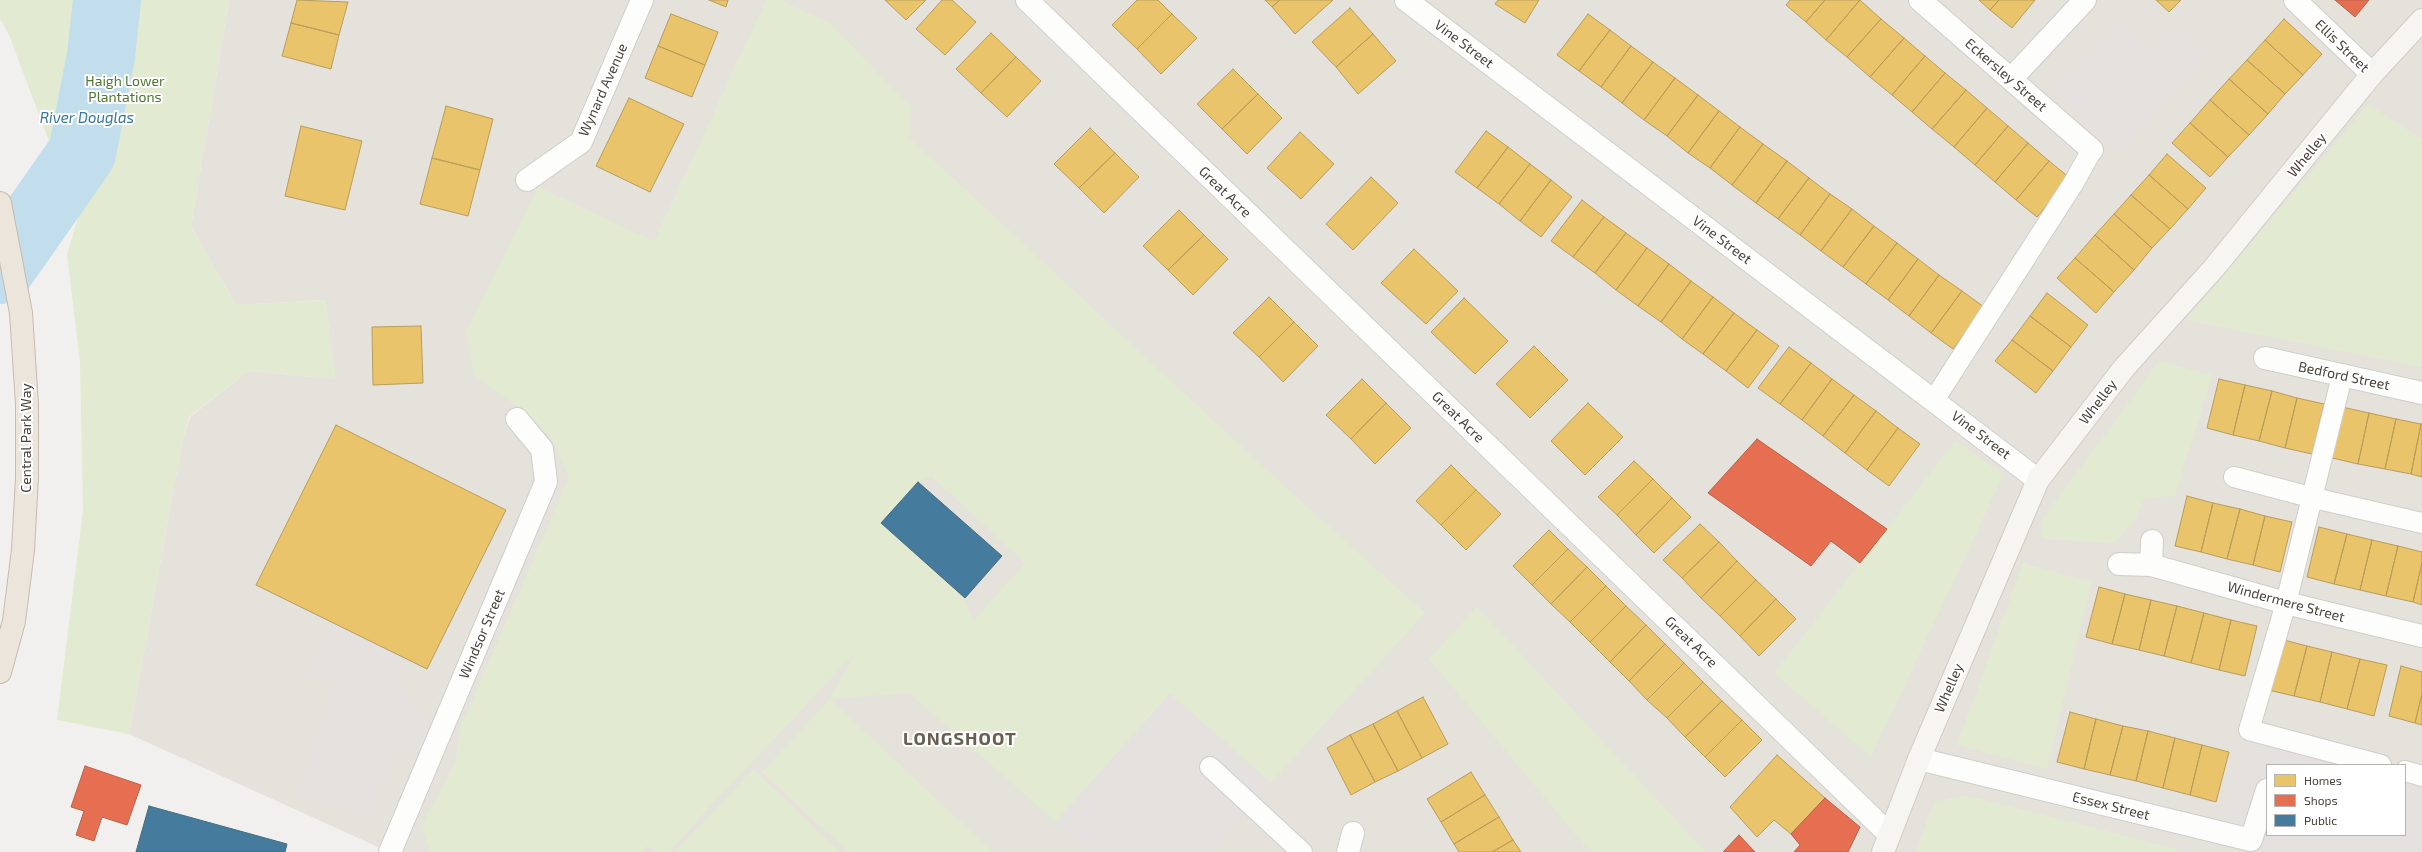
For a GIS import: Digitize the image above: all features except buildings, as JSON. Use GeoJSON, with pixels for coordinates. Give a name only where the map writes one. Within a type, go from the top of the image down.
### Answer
{"type":"FeatureCollection","features":[{"type":"Feature","properties":{"kind":"highway","name":"Central Park Way"},"geometry":{"type":"LineString","coordinates":[[0,203],[21,313],[27,404],[27,477],[23,550],[14,621],[0,672]]}},
{"type":"Feature","properties":{"kind":"main road","name":"Whelley"},"geometry":{"type":"LineString","coordinates":[[1886,843],[1918,759],[2038,480],[2124,368],[2214,268],[2372,74],[2422,20]]}},
{"type":"Feature","properties":{"kind":"street","name":"Wynard Avenue"},"geometry":{"type":"LineString","coordinates":[[527,180],[581,142],[642,0]]}},
{"type":"Feature","properties":{"kind":"street","name":"Great Acre"},"geometry":{"type":"LineString","coordinates":[[1027,0],[1886,843]]}},
{"type":"Feature","properties":{"kind":"street","name":"Vine Street"},"geometry":{"type":"LineString","coordinates":[[1406,0],[2038,480]]}},
{"type":"Feature","properties":{"kind":"street","name":"Eckersley Street"},"geometry":{"type":"LineString","coordinates":[[1920,0],[2092,150]]}},
{"type":"Feature","properties":{"kind":"street"},"geometry":{"type":"LineString","coordinates":[[2011,80],[2085,0]]}},
{"type":"Feature","properties":{"kind":"street","name":"Ellis Street"},"geometry":{"type":"LineString","coordinates":[[2295,0],[2372,74]]}},
{"type":"Feature","properties":{"kind":"street","name":"Bedford Street"},"geometry":{"type":"LineString","coordinates":[[2265,358],[2422,393]]}},
{"type":"Feature","properties":{"kind":"street","name":"Windsor Street"},"geometry":{"type":"LineString","coordinates":[[390,852],[546,482],[542,449],[518,419]]}},
{"type":"Feature","properties":{"kind":"street"},"geometry":{"type":"LineString","coordinates":[[2151,565],[2152,541]]}},
{"type":"Feature","properties":{"kind":"street","name":"Windermere Street"},"geometry":{"type":"LineString","coordinates":[[2119,564],[2151,565],[2286,603],[2422,636]]}},
{"type":"Feature","properties":{"kind":"street","name":"Essex Street"},"geometry":{"type":"LineString","coordinates":[[1918,759],[2251,840],[2266,793]]}},
{"type":"Feature","properties":{"kind":"lane"},"geometry":{"type":"LineString","coordinates":[[1934,400],[2073,184],[2092,150]]}},
{"type":"Feature","properties":{"kind":"lane"},"geometry":{"type":"LineString","coordinates":[[2342,376],[2314,498],[2286,603],[2249,730],[2377,764]]}},
{"type":"Feature","properties":{"kind":"lane"},"geometry":{"type":"LineString","coordinates":[[2234,477],[2314,498],[2422,523]]}},
{"type":"Feature","properties":{"kind":"lane"},"geometry":{"type":"LineString","coordinates":[[1210,767],[1302,852]]}},
{"type":"Feature","properties":{"kind":"lane"},"geometry":{"type":"LineString","coordinates":[[2406,772],[2422,776]]}},
{"type":"Feature","properties":{"kind":"shaded area"},"geometry":{"type":"Polygon","coordinates":[[[229,0],[2422,0],[2422,852],[389,852],[129,734],[183,438],[190,417],[248,371],[335,379],[325,300],[236,305],[191,226],[229,0]]]}},
{"type":"Feature","properties":{"kind":"shaded area"},"geometry":{"type":"Polygon","coordinates":[[[2120,21],[2151,50],[2176,24],[2209,56],[2118,151],[2054,90],[2120,21]]]}},
{"type":"Feature","properties":{"kind":"shaded area"},"geometry":{"type":"Polygon","coordinates":[[[330,621],[405,658],[402,687],[431,727],[428,761],[396,749],[370,819],[296,792],[337,685],[309,673],[330,621]]]}},
{"type":"Feature","properties":{"kind":"shaded area"},"geometry":{"type":"Polygon","coordinates":[[[1170,694],[1271,783],[1209,852],[1090,852],[1056,822],[1170,694]]]}},
{"type":"Feature","properties":{"kind":"shaded area"},"geometry":{"type":"Polygon","coordinates":[[[2249,730],[2374,764],[2266,764],[2266,836],[2406,836],[2406,772],[2422,777],[2422,852],[2248,852],[2218,844],[2249,730]]]}},
{"type":"Feature","properties":{"kind":"green space","name":"Haigh Lower Plantations"},"geometry":{"type":"Polygon","coordinates":[[[0,0],[229,0],[191,226],[236,305],[325,300],[336,379],[248,371],[189,417],[183,438],[129,734],[57,720],[83,510],[80,362],[67,254],[78,218],[9,35],[0,19],[0,0]]]}},
{"type":"Feature","properties":{"kind":"green space"},"geometry":{"type":"Polygon","coordinates":[[[766,0],[784,0],[792,6],[830,23],[911,107],[909,137],[1255,459],[1425,613],[1271,783],[1170,694],[1056,822],[909,693],[830,699],[856,652],[668,852],[660,852],[647,846],[643,852],[430,852],[421,826],[455,763],[461,726],[569,477],[551,438],[517,406],[474,375],[466,331],[538,187],[654,241],[766,0]],[[931,476],[918,482],[881,523],[965,598],[973,621],[1025,563],[931,476]]]}},
{"type":"Feature","properties":{"kind":"green space"},"geometry":{"type":"Polygon","coordinates":[[[2368,104],[2422,139],[2422,367],[2186,320],[2368,104]]]}},
{"type":"Feature","properties":{"kind":"green space"},"geometry":{"type":"Polygon","coordinates":[[[2159,361],[2212,375],[2175,496],[2145,498],[2135,520],[2115,543],[2041,539],[2043,518],[2159,361]]]}},
{"type":"Feature","properties":{"kind":"green space"},"geometry":{"type":"Polygon","coordinates":[[[1955,441],[2004,474],[1871,757],[1774,673],[1955,441]]]}},
{"type":"Feature","properties":{"kind":"green space"},"geometry":{"type":"Polygon","coordinates":[[[2023,563],[2091,582],[2047,769],[1957,745],[2023,563]]]}},
{"type":"Feature","properties":{"kind":"green space"},"geometry":{"type":"Polygon","coordinates":[[[1477,607],[1706,852],[1590,852],[1429,659],[1477,607]]]}},
{"type":"Feature","properties":{"kind":"green space"},"geometry":{"type":"Polygon","coordinates":[[[830,699],[993,852],[848,852],[762,772],[830,699]]]}},
{"type":"Feature","properties":{"kind":"green space"},"geometry":{"type":"Polygon","coordinates":[[[753,769],[841,852],[674,852],[753,769]]]}},
{"type":"Feature","properties":{"kind":"green space"},"geometry":{"type":"Polygon","coordinates":[[[1965,795],[2177,849],[2176,852],[1916,852],[1934,802],[1965,795]]]}},
{"type":"Feature","properties":{"kind":"water","name":"River Douglas"},"geometry":{"type":"Polygon","coordinates":[[[89,0],[138,0],[99,154],[60,139],[91,14],[89,0]]]}},
{"type":"Feature","properties":{"kind":"waterway","name":"River Douglas"},"geometry":{"type":"LineString","coordinates":[[0,270],[82,153],[101,56],[107,0]]}},
{"type":"Feature","properties":{"kind":"district","name":"LONGSHOOT"},"geometry":{"type":"Point","coordinates":[960,739]}}]}
